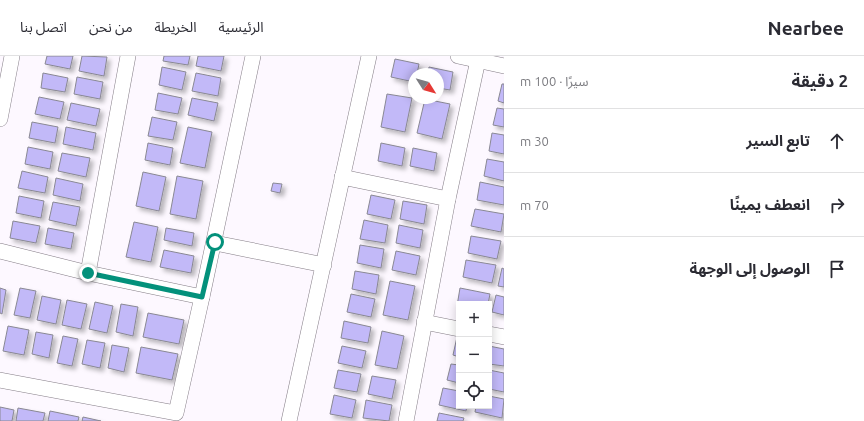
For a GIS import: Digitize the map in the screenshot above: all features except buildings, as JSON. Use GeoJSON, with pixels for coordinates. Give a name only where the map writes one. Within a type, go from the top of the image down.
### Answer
{"type":"FeatureCollection","features":[{"type":"Feature","properties":{"kind":"street"},"geometry":{"type":"LineString","coordinates":[[0,119],[12,56]]}},
{"type":"Feature","properties":{"kind":"street"},"geometry":{"type":"LineString","coordinates":[[88,273],[128,56]]}},
{"type":"Feature","properties":{"kind":"street"},"geometry":{"type":"LineString","coordinates":[[0,380],[176,413],[215,242],[254,56]]}},
{"type":"Feature","properties":{"kind":"street"},"geometry":{"type":"LineString","coordinates":[[289,421],[369,56]]}},
{"type":"Feature","properties":{"kind":"street"},"geometry":{"type":"LineString","coordinates":[[458,56],[504,66]]}},
{"type":"Feature","properties":{"kind":"street"},"geometry":{"type":"LineString","coordinates":[[406,421],[448,199],[478,60]]}},
{"type":"Feature","properties":{"kind":"street"},"geometry":{"type":"LineString","coordinates":[[342,177],[448,199]]}},
{"type":"Feature","properties":{"kind":"street"},"geometry":{"type":"LineString","coordinates":[[215,242],[324,265]]}},
{"type":"Feature","properties":{"kind":"street"},"geometry":{"type":"LineString","coordinates":[[0,251],[88,273],[202,297]]}},
{"type":"Feature","properties":{"kind":"street"},"geometry":{"type":"LineString","coordinates":[[424,322],[456,328]]}},
{"type":"Feature","properties":{"kind":"street"},"geometry":{"type":"LineString","coordinates":[[492,335],[504,337]]}},
{"type":"Feature","properties":{"kind":"route"},"geometry":{"type":"LineString","coordinates":[[88,273],[202,297],[215,242]]}}]}
